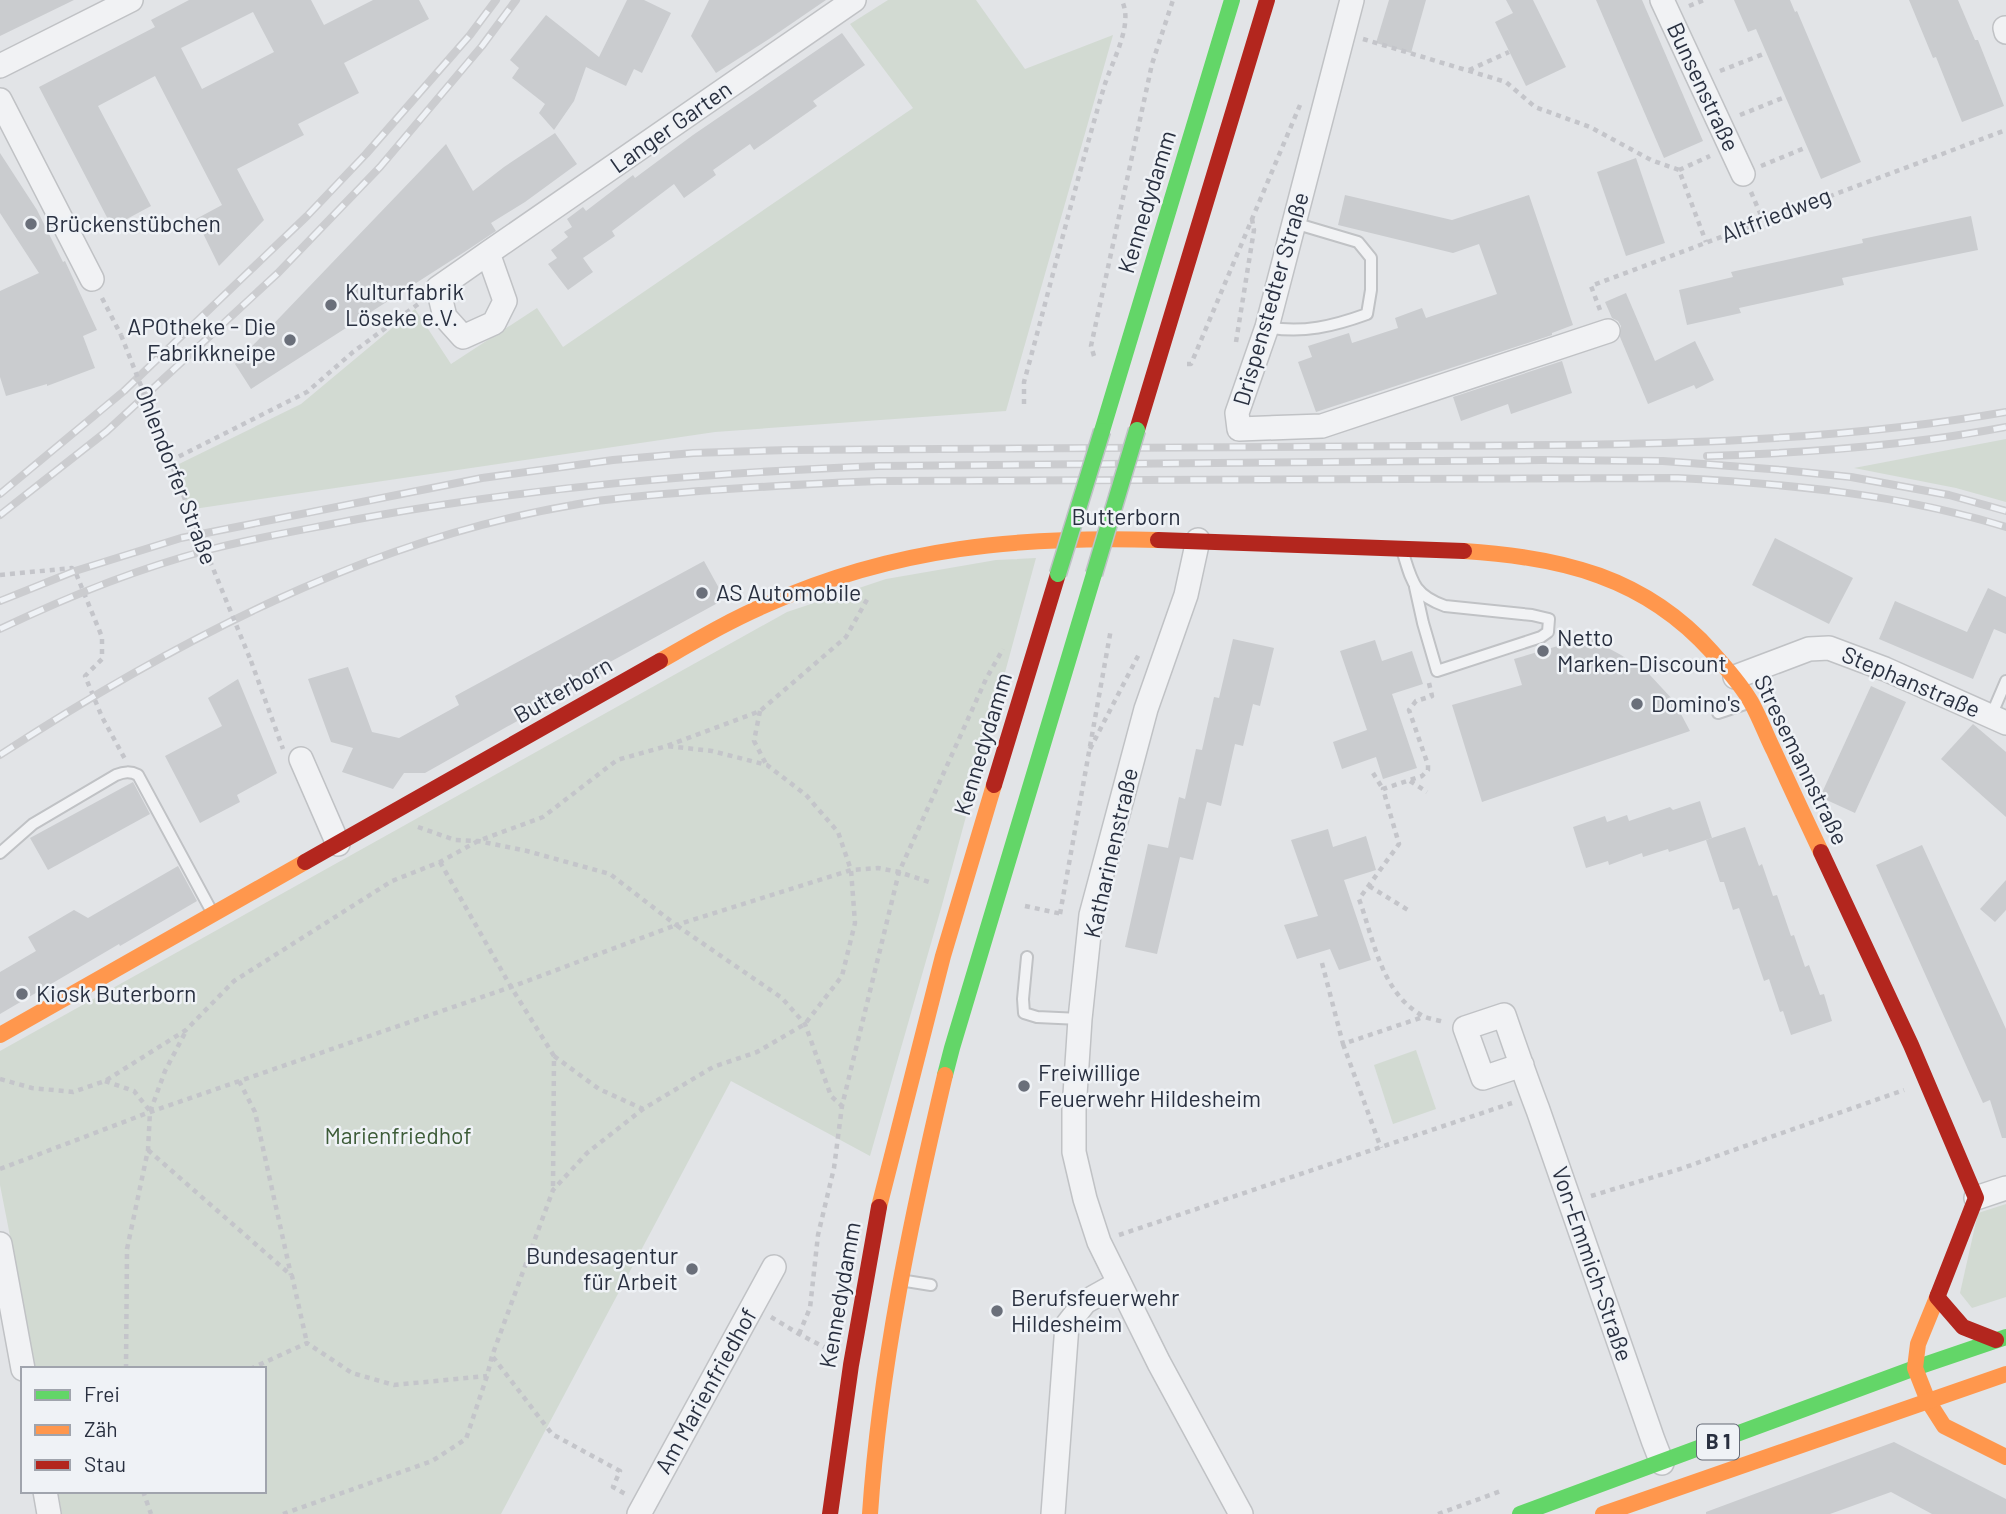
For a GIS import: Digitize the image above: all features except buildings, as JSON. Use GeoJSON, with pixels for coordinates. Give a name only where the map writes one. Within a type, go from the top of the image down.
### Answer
{"type":"FeatureCollection","features":[{"type":"Feature","properties":{"kind":"main road","name":"Kennedydamm"},"geometry":{"type":"LineString","coordinates":[[870,1514],[884,1277],[882,1191],[943,956],[1232,0]]}},
{"type":"Feature","properties":{"kind":"main road","name":"Kennedydamm"},"geometry":{"type":"LineString","coordinates":[[830,1514],[850,1366],[916,1198],[952,1048],[1267,0]]}},
{"type":"Feature","properties":{"kind":"main road","name":"Butterborn"},"geometry":{"type":"LineString","coordinates":[[0,1035],[737,619],[778,599],[873,567],[926,554],[1001,542],[1085,539],[1198,540]]}},
{"type":"Feature","properties":{"kind":"main road","name":"Stresemannstraße"},"geometry":{"type":"LineString","coordinates":[[1198,540],[1522,555],[1548,559],[1612,579],[1640,593],[1684,624],[1735,677],[1751,702],[1911,1045],[1976,1198]]}},
{"type":"Feature","properties":{"kind":"main road"},"geometry":{"type":"LineString","coordinates":[[1976,1198],[1918,1344],[1915,1368],[1928,1401],[1944,1426],[2006,1457]]}},
{"type":"Feature","properties":{"kind":"main road"},"geometry":{"type":"LineString","coordinates":[[1937,1297],[1963,1327],[2001,1339]]}},
{"type":"Feature","properties":{"kind":"main road","name":"B 1"},"geometry":{"type":"LineString","coordinates":[[1520,1514],[1915,1368],[2001,1339]]}},
{"type":"Feature","properties":{"kind":"main road","name":"B 1"},"geometry":{"type":"LineString","coordinates":[[1603,1514],[2006,1374]]}},
{"type":"Feature","properties":{"kind":"street"},"geometry":{"type":"LineString","coordinates":[[0,66],[131,0]]}},
{"type":"Feature","properties":{"kind":"street","name":"Langer Garten"},"geometry":{"type":"LineString","coordinates":[[438,288],[853,0]]}},
{"type":"Feature","properties":{"kind":"street","name":"Drispenstedter Straße"},"geometry":{"type":"LineString","coordinates":[[1352,0],[1267,327],[1237,413],[1238,429],[1322,426],[1608,331]]}},
{"type":"Feature","properties":{"kind":"street","name":"Bunsenstraße"},"geometry":{"type":"LineString","coordinates":[[1662,0],[1743,174]]}},
{"type":"Feature","properties":{"kind":"street"},"geometry":{"type":"LineString","coordinates":[[0,100],[92,279]]}},
{"type":"Feature","properties":{"kind":"street"},"geometry":{"type":"LineString","coordinates":[[438,288],[444,317],[463,337],[494,323],[505,301],[488,253]]}},
{"type":"Feature","properties":{"kind":"street","name":"Katharinenstraße"},"geometry":{"type":"LineString","coordinates":[[1198,540],[1186,595],[1146,709],[1091,915],[1080,1018],[1074,1152],[1099,1242],[1159,1363],[1241,1514]]}},
{"type":"Feature","properties":{"kind":"street","name":"Stephanstraße"},"geometry":{"type":"LineString","coordinates":[[1735,677],[1810,649],[1829,648],[1885,669],[1998,720]]}},
{"type":"Feature","properties":{"kind":"street"},"geometry":{"type":"LineString","coordinates":[[301,758],[338,844]]}},
{"type":"Feature","properties":{"kind":"street","name":"Von-Emmich-Straße"},"geometry":{"type":"LineString","coordinates":[[1465,1028],[1504,1015],[1662,1463]]}},
{"type":"Feature","properties":{"kind":"street"},"geometry":{"type":"LineString","coordinates":[[1465,1028],[1483,1078],[1522,1065]]}},
{"type":"Feature","properties":{"kind":"street"},"geometry":{"type":"LineString","coordinates":[[1976,1198],[2006,1188]]}},
{"type":"Feature","properties":{"kind":"street"},"geometry":{"type":"LineString","coordinates":[[0,1244],[23,1367]]}},
{"type":"Feature","properties":{"kind":"street","name":"Am Marienfriedhof"},"geometry":{"type":"LineString","coordinates":[[642,1509],[774,1267]]}},
{"type":"Feature","properties":{"kind":"street"},"geometry":{"type":"LineString","coordinates":[[1053,1514],[1068,1325],[1085,1301],[1119,1283]]}},
{"type":"Feature","properties":{"kind":"street"},"geometry":{"type":"LineString","coordinates":[[1671,1489],[1678,1514]]}},
{"type":"Feature","properties":{"kind":"street"},"geometry":{"type":"LineString","coordinates":[[45,1493],[49,1514]]}},
{"type":"Feature","properties":{"kind":"lane"},"geometry":{"type":"LineString","coordinates":[[1267,327],[1286,331],[1316,329],[1367,314],[1371,290],[1371,258],[1358,242],[1294,223]]}},
{"type":"Feature","properties":{"kind":"lane"},"geometry":{"type":"LineString","coordinates":[[1402,550],[1415,587],[1437,671],[1541,637],[1548,632],[1549,619],[1445,606],[1435,603],[1415,587]]}},
{"type":"Feature","properties":{"kind":"lane"},"geometry":{"type":"LineString","coordinates":[[1998,720],[2006,681]]}},
{"type":"Feature","properties":{"kind":"lane"},"geometry":{"type":"LineString","coordinates":[[1718,713],[1751,702]]}},
{"type":"Feature","properties":{"kind":"lane"},"geometry":{"type":"LineString","coordinates":[[0,853],[33,824],[116,775],[132,773],[138,775],[213,914]]}},
{"type":"Feature","properties":{"kind":"lane"},"geometry":{"type":"LineString","coordinates":[[1027,957],[1022,1004],[1024,1013],[1033,1017],[1080,1018]]}},
{"type":"Feature","properties":{"kind":"lane"},"geometry":{"type":"LineString","coordinates":[[884,1277],[931,1285]]}},
{"type":"Feature","properties":{"kind":"path"},"geometry":{"type":"LineString","coordinates":[[1095,357],[1091,346],[1152,64],[1173,0]]}},
{"type":"Feature","properties":{"kind":"path"},"geometry":{"type":"LineString","coordinates":[[1024,404],[1024,382],[1104,86],[1126,23],[1126,9],[1122,1]]}},
{"type":"Feature","properties":{"kind":"path"},"geometry":{"type":"LineString","coordinates":[[1343,32],[1506,82],[1535,107],[1590,127],[1651,160],[1679,170],[1731,147]]}},
{"type":"Feature","properties":{"kind":"path"},"geometry":{"type":"LineString","coordinates":[[1468,70],[1509,52]]}},
{"type":"Feature","properties":{"kind":"path"},"geometry":{"type":"LineString","coordinates":[[1699,79],[1766,53]]}},
{"type":"Feature","properties":{"kind":"path"},"geometry":{"type":"LineString","coordinates":[[1180,363],[1191,364],[1303,97]]}},
{"type":"Feature","properties":{"kind":"path"},"geometry":{"type":"LineString","coordinates":[[1720,124],[1785,97]]}},
{"type":"Feature","properties":{"kind":"path","name":"Altfriedweg"},"geometry":{"type":"LineString","coordinates":[[1608,331],[1591,286],[2006,130]]}},
{"type":"Feature","properties":{"kind":"path"},"geometry":{"type":"LineString","coordinates":[[1763,220],[1743,174],[1807,147]]}},
{"type":"Feature","properties":{"kind":"path"},"geometry":{"type":"LineString","coordinates":[[1679,170],[1706,242]]}},
{"type":"Feature","properties":{"kind":"path"},"geometry":{"type":"LineString","coordinates":[[1235,348],[1254,230],[1252,219]]}},
{"type":"Feature","properties":{"kind":"path","name":"Ohlendorfer Straße"},"geometry":{"type":"LineString","coordinates":[[92,279],[121,335],[251,661],[288,762],[301,758]]}},
{"type":"Feature","properties":{"kind":"path"},"geometry":{"type":"LineString","coordinates":[[170,461],[307,392],[353,352],[438,288]]}},
{"type":"Feature","properties":{"kind":"path"},"geometry":{"type":"LineString","coordinates":[[0,1079],[32,1088],[73,1092],[105,1082],[186,1030],[234,981],[392,881],[440,862],[478,841],[543,817],[617,761],[760,712],[846,637],[869,598],[873,567]]}},
{"type":"Feature","properties":{"kind":"path"},"geometry":{"type":"LineString","coordinates":[[0,575],[72,568],[75,571],[102,638],[102,659],[85,676],[102,717],[132,773]]}},
{"type":"Feature","properties":{"kind":"path"},"geometry":{"type":"LineString","coordinates":[[1060,914],[1111,628],[1100,626]]}},
{"type":"Feature","properties":{"kind":"path"},"geometry":{"type":"LineString","coordinates":[[799,1334],[810,1308],[818,1235],[834,1168],[842,1106],[899,872],[986,679],[1007,643]]}},
{"type":"Feature","properties":{"kind":"path"},"geometry":{"type":"LineString","coordinates":[[1088,753],[1143,647]]}},
{"type":"Feature","properties":{"kind":"path"},"geometry":{"type":"LineString","coordinates":[[1383,789],[1425,775],[1428,770],[1409,713],[1411,705],[1416,701],[1432,696],[1427,678]]}},
{"type":"Feature","properties":{"kind":"path"},"geometry":{"type":"LineString","coordinates":[[760,712],[754,741],[767,765]]}},
{"type":"Feature","properties":{"kind":"path"},"geometry":{"type":"LineString","coordinates":[[553,1191],[587,1153],[643,1109],[713,1067],[757,1052],[805,1024],[842,976],[855,923],[851,870],[838,832],[807,795],[767,765],[712,751],[667,746]]}},
{"type":"Feature","properties":{"kind":"path"},"geometry":{"type":"LineString","coordinates":[[1373,773],[1383,789],[1399,844],[1359,899],[1387,980],[1398,996],[1424,1017],[1465,1028]]}},
{"type":"Feature","properties":{"kind":"path"},"geometry":{"type":"LineString","coordinates":[[1410,780],[1427,792]]}},
{"type":"Feature","properties":{"kind":"path"},"geometry":{"type":"LineString","coordinates":[[387,817],[455,840],[478,841],[527,851],[610,874],[676,925],[782,998],[805,1024],[831,1096],[842,1106]]}},
{"type":"Feature","properties":{"kind":"path"},"geometry":{"type":"LineString","coordinates":[[440,862],[511,987],[554,1056],[599,1089],[643,1109]]}},
{"type":"Feature","properties":{"kind":"path"},"geometry":{"type":"LineString","coordinates":[[0,1169],[150,1112],[511,987],[676,925],[851,870],[878,867],[932,883]]}},
{"type":"Feature","properties":{"kind":"path"},"geometry":{"type":"LineString","coordinates":[[1369,886],[1408,910]]}},
{"type":"Feature","properties":{"kind":"path"},"geometry":{"type":"LineString","coordinates":[[1025,906],[1060,914],[1091,915]]}},
{"type":"Feature","properties":{"kind":"path"},"geometry":{"type":"LineString","coordinates":[[1322,962],[1343,1044],[1381,1148]]}},
{"type":"Feature","properties":{"kind":"path"},"geometry":{"type":"LineString","coordinates":[[1343,1044],[1424,1017]]}},
{"type":"Feature","properties":{"kind":"path"},"geometry":{"type":"LineString","coordinates":[[126,1367],[128,1249],[148,1150],[150,1112],[165,1071],[186,1030]]}},
{"type":"Feature","properties":{"kind":"path"},"geometry":{"type":"LineString","coordinates":[[283,1514],[432,1461],[466,1439],[492,1356],[553,1191],[554,1056]]}},
{"type":"Feature","properties":{"kind":"path"},"geometry":{"type":"LineString","coordinates":[[239,1081],[255,1112],[307,1343],[352,1373],[394,1385],[487,1376]]}},
{"type":"Feature","properties":{"kind":"path"},"geometry":{"type":"LineString","coordinates":[[105,1082],[135,1091],[150,1112]]}},
{"type":"Feature","properties":{"kind":"path"},"geometry":{"type":"LineString","coordinates":[[1570,1203],[1680,1169],[1926,1082]]}},
{"type":"Feature","properties":{"kind":"path"},"geometry":{"type":"LineString","coordinates":[[1099,1242],[1533,1096]]}},
{"type":"Feature","properties":{"kind":"path"},"geometry":{"type":"LineString","coordinates":[[148,1150],[292,1276]]}},
{"type":"Feature","properties":{"kind":"path"},"geometry":{"type":"LineString","coordinates":[[752,1305],[833,1351]]}},
{"type":"Feature","properties":{"kind":"path"},"geometry":{"type":"LineString","coordinates":[[254,1367],[307,1343]]}},
{"type":"Feature","properties":{"kind":"path"},"geometry":{"type":"LineString","coordinates":[[492,1356],[552,1434],[620,1471],[613,1487],[642,1509]]}},
{"type":"Feature","properties":{"kind":"path"},"geometry":{"type":"LineString","coordinates":[[144,1493],[151,1514]]}},
{"type":"Feature","properties":{"kind":"green space"},"geometry":{"type":"Polygon","coordinates":[[[888,0],[976,0],[1025,69],[1113,35],[1006,411],[715,432],[187,510],[179,464],[301,404],[415,309],[451,364],[537,308],[563,347],[913,108],[850,24],[888,0]]]}},
{"type":"Feature","properties":{"kind":"green space"},"geometry":{"type":"Polygon","coordinates":[[[2006,439],[2006,502],[1956,488],[1854,468],[2006,439]]]}},
{"type":"Feature","properties":{"kind":"green space","name":"Marienfriedhof"},"geometry":{"type":"Polygon","coordinates":[[[1036,558],[942,905],[870,1156],[731,1081],[501,1514],[62,1514],[58,1493],[266,1493],[266,1367],[36,1367],[0,1185],[0,1051],[787,612],[886,579],[996,560],[1036,558]]]}},
{"type":"Feature","properties":{"kind":"green space"},"geometry":{"type":"Polygon","coordinates":[[[1416,1050],[1436,1109],[1393,1124],[1374,1065],[1416,1050]]]}},
{"type":"Feature","properties":{"kind":"green space"},"geometry":{"type":"Polygon","coordinates":[[[2006,1204],[2006,1297],[1972,1308],[1960,1293],[1978,1213],[2006,1204]]]}},
{"type":"Feature","properties":{"kind":"railway"},"geometry":{"type":"LineString","coordinates":[[0,494],[124,391],[307,216],[366,154],[470,35],[496,0]]}},
{"type":"Feature","properties":{"kind":"railway"},"geometry":{"type":"LineString","coordinates":[[0,515],[107,431],[278,273],[380,167],[482,46],[516,0]]}},
{"type":"Feature","properties":{"kind":"railway"},"geometry":{"type":"LineString","coordinates":[[0,601],[75,571],[181,538],[482,478],[613,460],[693,453],[789,450],[1636,444],[1859,432],[2006,412]]}},
{"type":"Feature","properties":{"kind":"railway"},"geometry":{"type":"LineString","coordinates":[[1707,456],[1857,447],[2006,427]]}},
{"type":"Feature","properties":{"kind":"railway"},"geometry":{"type":"LineString","coordinates":[[0,629],[128,575],[208,550],[264,537],[487,498],[617,483],[748,473],[879,466],[1663,461],[1851,477],[1949,495],[2006,511]]}},
{"type":"Feature","properties":{"kind":"railway"},"geometry":{"type":"LineString","coordinates":[[0,755],[66,713],[203,635],[347,570],[421,543],[496,521],[620,498],[878,481],[1678,478],[1843,492],[1926,506],[2006,527]]}},
{"type":"Feature","properties":{"kind":"traffic: fast"},"geometry":{"type":"LineString","coordinates":[[1102,431],[1232,0]]}},
{"type":"Feature","properties":{"kind":"traffic: fast"},"geometry":{"type":"LineString","coordinates":[[1094,574],[1137,430]]}},
{"type":"Feature","properties":{"kind":"traffic: fast"},"geometry":{"type":"LineString","coordinates":[[1058,574],[1102,431]]}},
{"type":"Feature","properties":{"kind":"traffic: fast"},"geometry":{"type":"LineString","coordinates":[[945,1075],[1094,574]]}},
{"type":"Feature","properties":{"kind":"traffic: fast"},"geometry":{"type":"LineString","coordinates":[[1520,1514],[2006,1337]]}},
{"type":"Feature","properties":{"kind":"traffic: slow"},"geometry":{"type":"LineString","coordinates":[[660,661],[768,604],[864,569],[959,549],[1008,543],[1158,540]]}},
{"type":"Feature","properties":{"kind":"traffic: slow"},"geometry":{"type":"LineString","coordinates":[[1464,551],[1534,559],[1599,576],[1659,605],[1686,626],[1712,652],[1747,695],[1821,852]]}},
{"type":"Feature","properties":{"kind":"traffic: slow"},"geometry":{"type":"LineString","coordinates":[[879,1207],[943,956],[994,785]]}},
{"type":"Feature","properties":{"kind":"traffic: slow"},"geometry":{"type":"LineString","coordinates":[[0,1035],[305,862]]}},
{"type":"Feature","properties":{"kind":"traffic: slow"},"geometry":{"type":"LineString","coordinates":[[870,1514],[881,1403],[898,1293],[945,1075]]}},
{"type":"Feature","properties":{"kind":"traffic: slow"},"geometry":{"type":"LineString","coordinates":[[1938,1295],[1918,1344],[1915,1368],[1928,1401],[1944,1426],[2006,1457]]}},
{"type":"Feature","properties":{"kind":"traffic: slow"},"geometry":{"type":"LineString","coordinates":[[1603,1514],[2006,1374]]}},
{"type":"Feature","properties":{"kind":"traffic: jam"},"geometry":{"type":"LineString","coordinates":[[1137,430],[1267,0]]}},
{"type":"Feature","properties":{"kind":"traffic: jam"},"geometry":{"type":"LineString","coordinates":[[1158,540],[1464,551]]}},
{"type":"Feature","properties":{"kind":"traffic: jam"},"geometry":{"type":"LineString","coordinates":[[994,785],[1058,574]]}},
{"type":"Feature","properties":{"kind":"traffic: jam"},"geometry":{"type":"LineString","coordinates":[[305,862],[660,661]]}},
{"type":"Feature","properties":{"kind":"traffic: jam"},"geometry":{"type":"LineString","coordinates":[[1821,852],[1911,1045],[1976,1198],[1938,1295]]}},
{"type":"Feature","properties":{"kind":"traffic: jam"},"geometry":{"type":"LineString","coordinates":[[830,1514],[851,1365],[879,1207]]}},
{"type":"Feature","properties":{"kind":"traffic: jam"},"geometry":{"type":"LineString","coordinates":[[1937,1297],[1963,1327],[1996,1340]]}},
{"type":"Feature","properties":{"kind":"place","name":"Brückenstübchen"},"geometry":{"type":"Point","coordinates":[31,224]}},
{"type":"Feature","properties":{"kind":"place","name":"Kulturfabrik Löseke e.V."},"geometry":{"type":"Point","coordinates":[331,305]}},
{"type":"Feature","properties":{"kind":"place","name":"APOtheke - Die Fabrikkneipe"},"geometry":{"type":"Point","coordinates":[290,340]}},
{"type":"Feature","properties":{"kind":"place","name":"AS Automobile"},"geometry":{"type":"Point","coordinates":[702,593]}},
{"type":"Feature","properties":{"kind":"place","name":"Netto Marken-Discount"},"geometry":{"type":"Point","coordinates":[1543,651]}},
{"type":"Feature","properties":{"kind":"place","name":"Domino's"},"geometry":{"type":"Point","coordinates":[1637,704]}},
{"type":"Feature","properties":{"kind":"place","name":"Kiosk Buterborn"},"geometry":{"type":"Point","coordinates":[22,994]}},
{"type":"Feature","properties":{"kind":"place","name":"Freiwillige Feuerwehr Hildesheim"},"geometry":{"type":"Point","coordinates":[1024,1086]}},
{"type":"Feature","properties":{"kind":"place","name":"Bundesagentur für Arbeit"},"geometry":{"type":"Point","coordinates":[692,1269]}},
{"type":"Feature","properties":{"kind":"place","name":"Berufsfeuerwehr Hildesheim"},"geometry":{"type":"Point","coordinates":[997,1311]}}]}
